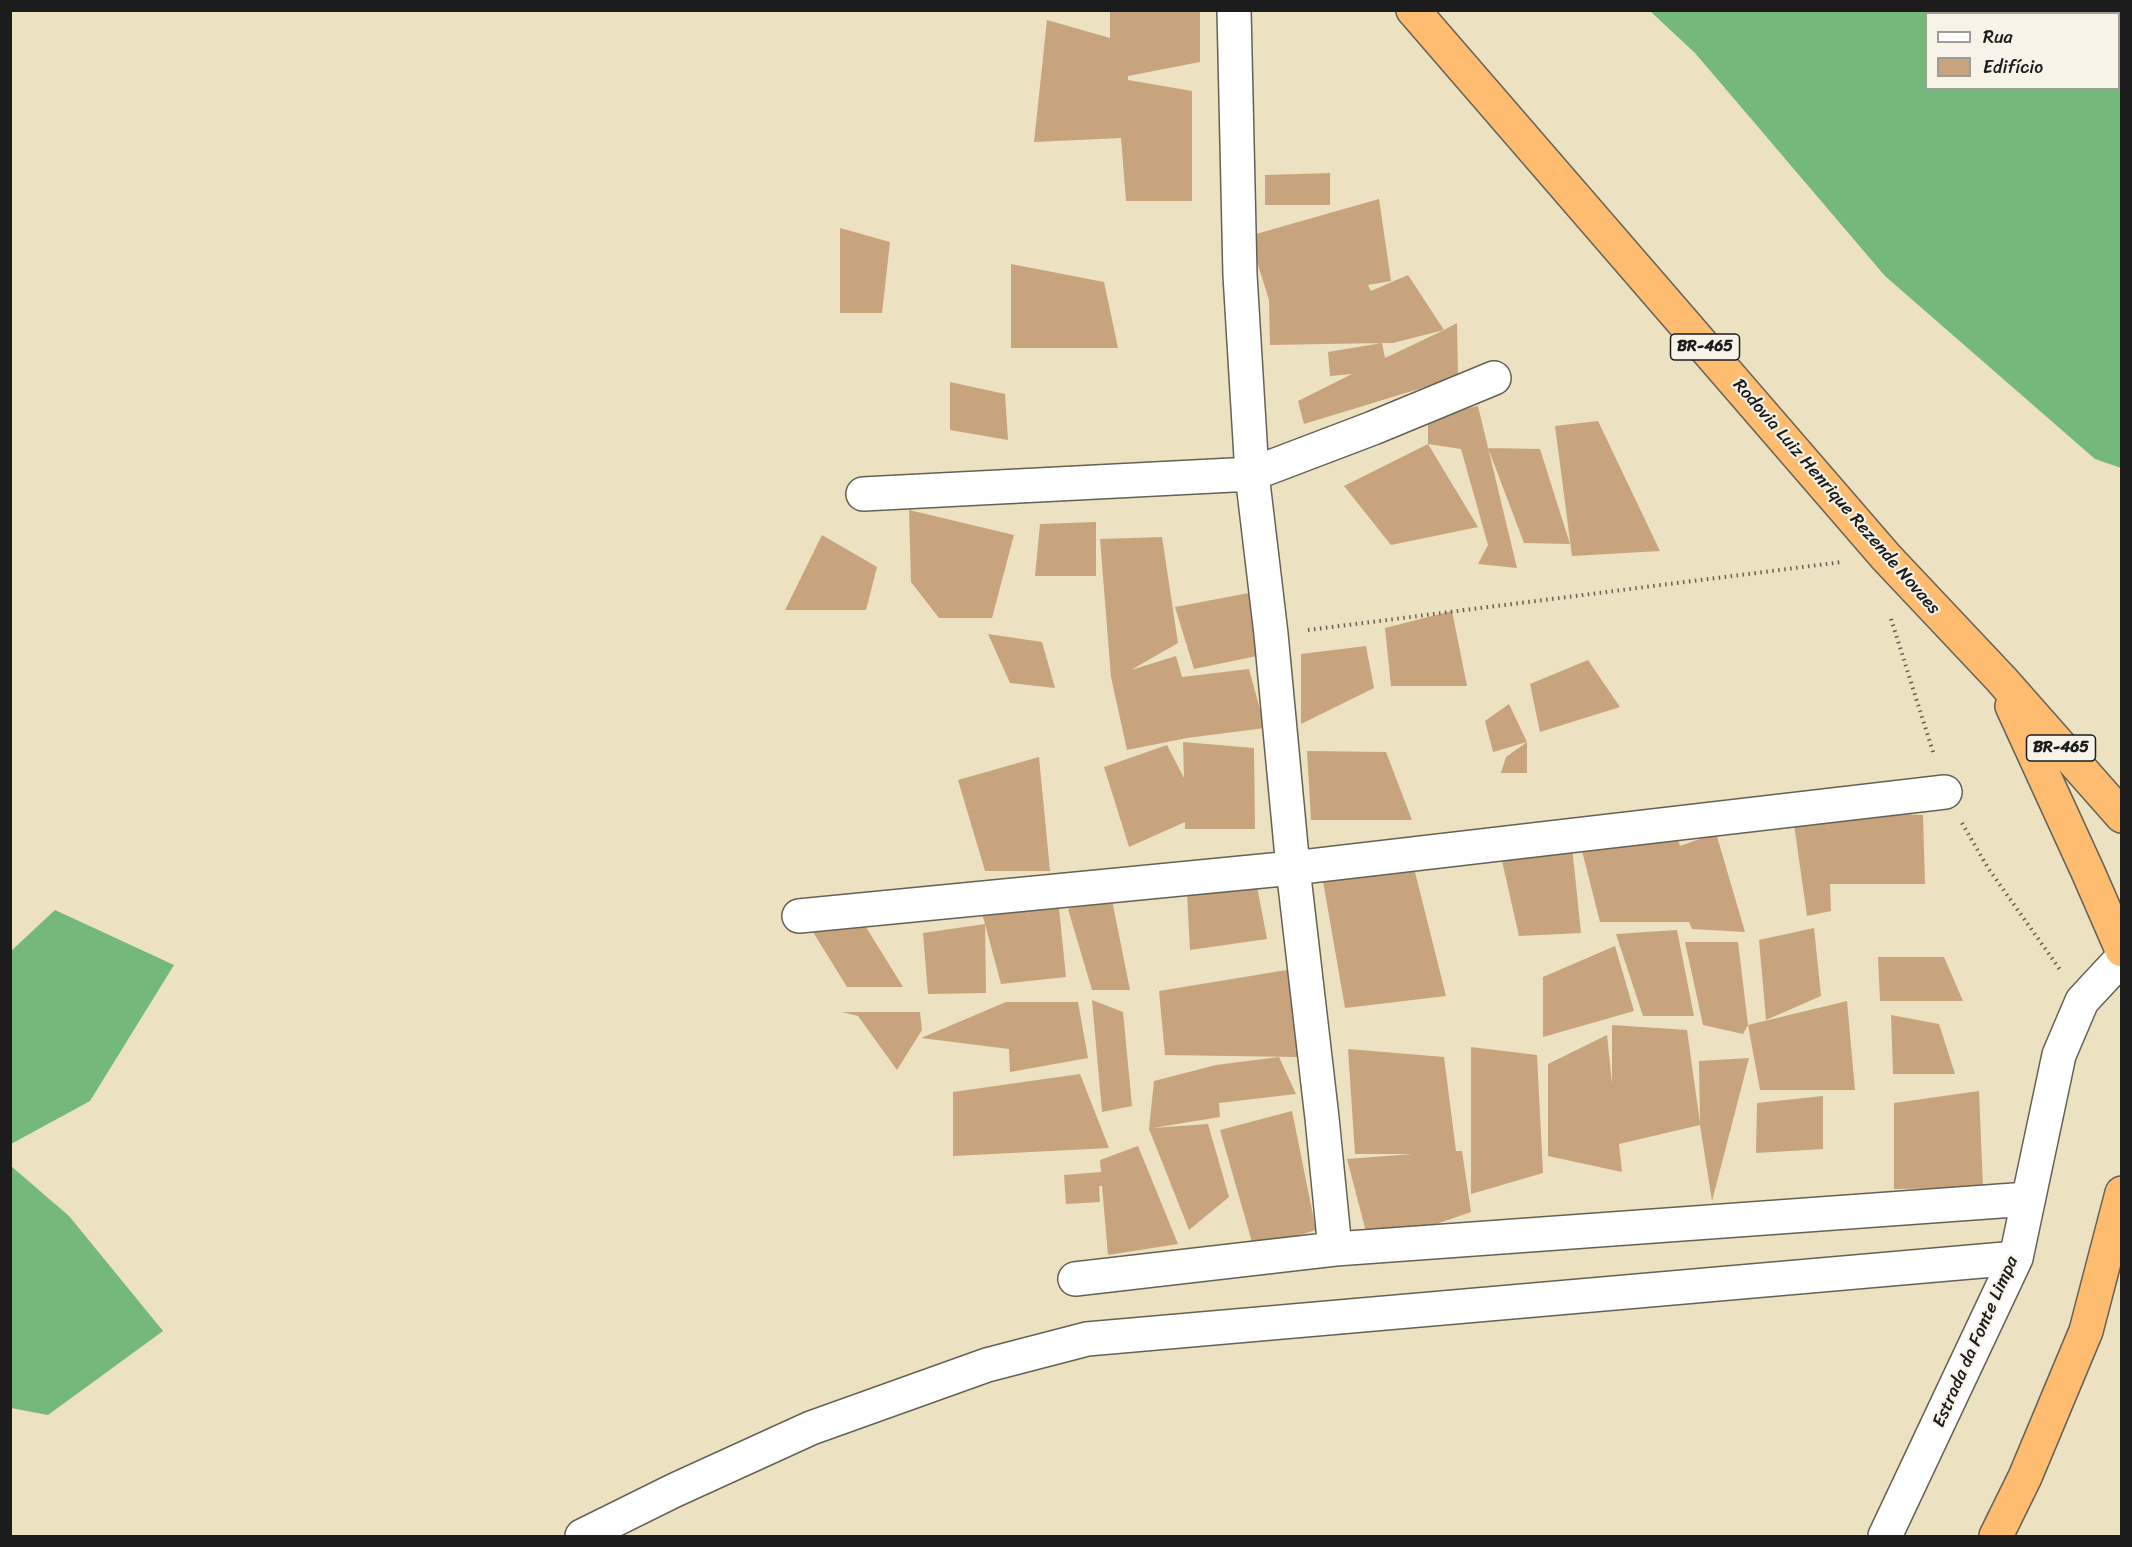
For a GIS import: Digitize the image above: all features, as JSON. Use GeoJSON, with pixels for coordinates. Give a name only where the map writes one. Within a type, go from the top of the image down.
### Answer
{"type":"FeatureCollection","features":[{"type":"Feature","properties":{"kind":"highway","name":"Rodovia Luiz Henrique Rezende Novaes"},"geometry":{"type":"LineString","coordinates":[[1413,10],[1886,556],[2001,679],[2121,816]]}},
{"type":"Feature","properties":{"kind":"highway"},"geometry":{"type":"LineString","coordinates":[[2001,679],[2121,950]]}},
{"type":"Feature","properties":{"kind":"highway"},"geometry":{"type":"LineString","coordinates":[[1996,1536],[2025,1477],[2086,1331],[2121,1193]]}},
{"type":"Feature","properties":{"kind":"street"},"geometry":{"type":"LineString","coordinates":[[1234,10],[1240,274],[1252,474],[1271,634],[1293,868],[1335,1249]]}},
{"type":"Feature","properties":{"kind":"street"},"geometry":{"type":"LineString","coordinates":[[863,494],[1252,474],[1373,428],[1494,378]]}},
{"type":"Feature","properties":{"kind":"street"},"geometry":{"type":"LineString","coordinates":[[799,916],[1293,868],[1945,792]]}},
{"type":"Feature","properties":{"kind":"street","name":"Estrada da Fonte Limpa"},"geometry":{"type":"LineString","coordinates":[[1886,1536],[2016,1258],[2059,1054],[2082,1001],[2121,958]]}},
{"type":"Feature","properties":{"kind":"street"},"geometry":{"type":"LineString","coordinates":[[1075,1279],[1335,1249],[2028,1198]]}},
{"type":"Feature","properties":{"kind":"street"},"geometry":{"type":"LineString","coordinates":[[582,1536],[675,1490],[811,1428],[987,1365],[1087,1339],[2016,1258]]}},
{"type":"Feature","properties":{"kind":"path"},"geometry":{"type":"LineString","coordinates":[[1271,634],[1886,556]]}},
{"type":"Feature","properties":{"kind":"green space"},"geometry":{"type":"Polygon","coordinates":[[[1650,11],[2121,11],[2121,468],[2095,459],[1885,276],[1695,53],[1650,11]]]}},
{"type":"Feature","properties":{"kind":"green space"},"geometry":{"type":"Polygon","coordinates":[[[55,910],[174,965],[90,1101],[11,1144],[11,951],[55,910]]]}},
{"type":"Feature","properties":{"kind":"green space"},"geometry":{"type":"Polygon","coordinates":[[[11,1166],[69,1216],[163,1331],[48,1415],[11,1408],[11,1166]]]}},
{"type":"Feature","properties":{"kind":"building"},"geometry":{"type":"Polygon","coordinates":[[[1110,10],[1200,10],[1200,62],[1128,76],[1128,80],[1192,91],[1192,201],[1126,201],[1121,138],[1034,142],[1047,20],[1110,38],[1110,10]]]}},
{"type":"Feature","properties":{"kind":"building"},"geometry":{"type":"Polygon","coordinates":[[[1330,173],[1330,205],[1265,205],[1265,175],[1330,173]]]}},
{"type":"Feature","properties":{"kind":"building"},"geometry":{"type":"Polygon","coordinates":[[[1379,199],[1391,281],[1368,285],[1371,291],[1408,275],[1444,330],[1393,343],[1270,345],[1269,300],[1249,236],[1379,199]]]}},
{"type":"Feature","properties":{"kind":"building"},"geometry":{"type":"Polygon","coordinates":[[[840,228],[890,242],[882,313],[840,313],[840,228]]]}},
{"type":"Feature","properties":{"kind":"building"},"geometry":{"type":"Polygon","coordinates":[[[1011,264],[1104,282],[1118,348],[1011,348],[1011,264]]]}},
{"type":"Feature","properties":{"kind":"building"},"geometry":{"type":"Polygon","coordinates":[[[1457,323],[1458,377],[1304,424],[1298,401],[1352,374],[1330,376],[1328,352],[1382,343],[1385,358],[1457,323]]]}},
{"type":"Feature","properties":{"kind":"building"},"geometry":{"type":"Polygon","coordinates":[[[950,382],[1005,394],[1008,440],[950,430],[950,382]]]}},
{"type":"Feature","properties":{"kind":"building"},"geometry":{"type":"Polygon","coordinates":[[[1478,406],[1517,568],[1478,564],[1488,545],[1461,449],[1428,444],[1428,417],[1478,406]]]}},
{"type":"Feature","properties":{"kind":"building"},"geometry":{"type":"Polygon","coordinates":[[[1598,421],[1660,551],[1572,556],[1555,426],[1598,421]]]}},
{"type":"Feature","properties":{"kind":"building"},"geometry":{"type":"Polygon","coordinates":[[[1428,444],[1478,527],[1391,545],[1344,486],[1428,444]]]}},
{"type":"Feature","properties":{"kind":"building"},"geometry":{"type":"Polygon","coordinates":[[[1488,448],[1540,449],[1570,544],[1524,543],[1488,448]]]}},
{"type":"Feature","properties":{"kind":"building"},"geometry":{"type":"Polygon","coordinates":[[[909,510],[1014,535],[992,618],[939,618],[911,582],[909,510]]]}},
{"type":"Feature","properties":{"kind":"building"},"geometry":{"type":"Polygon","coordinates":[[[1096,522],[1096,576],[1035,576],[1040,524],[1096,522]]]}},
{"type":"Feature","properties":{"kind":"building"},"geometry":{"type":"Polygon","coordinates":[[[822,535],[877,567],[866,610],[785,610],[822,535]]]}},
{"type":"Feature","properties":{"kind":"building"},"geometry":{"type":"Polygon","coordinates":[[[1162,537],[1178,643],[1131,670],[1176,656],[1182,677],[1249,669],[1265,728],[1187,738],[1127,750],[1111,677],[1100,539],[1162,537]]]}},
{"type":"Feature","properties":{"kind":"building"},"geometry":{"type":"Polygon","coordinates":[[[1254,592],[1257,656],[1194,669],[1175,607],[1254,592]]]}},
{"type":"Feature","properties":{"kind":"building"},"geometry":{"type":"Polygon","coordinates":[[[1452,611],[1467,686],[1391,686],[1385,628],[1452,611]]]}},
{"type":"Feature","properties":{"kind":"building"},"geometry":{"type":"Polygon","coordinates":[[[988,634],[1042,642],[1055,688],[1010,683],[988,634]]]}},
{"type":"Feature","properties":{"kind":"building"},"geometry":{"type":"Polygon","coordinates":[[[1366,646],[1374,688],[1301,724],[1301,654],[1366,646]]]}},
{"type":"Feature","properties":{"kind":"building"},"geometry":{"type":"Polygon","coordinates":[[[1588,660],[1620,707],[1540,732],[1530,684],[1588,660]]]}},
{"type":"Feature","properties":{"kind":"building"},"geometry":{"type":"Polygon","coordinates":[[[1509,704],[1527,742],[1493,752],[1485,721],[1509,704]]]}},
{"type":"Feature","properties":{"kind":"building"},"geometry":{"type":"Polygon","coordinates":[[[1183,742],[1254,748],[1255,829],[1185,829],[1185,822],[1129,847],[1104,767],[1167,745],[1184,778],[1183,742]]]}},
{"type":"Feature","properties":{"kind":"building"},"geometry":{"type":"Polygon","coordinates":[[[1527,742],[1527,773],[1501,773],[1506,757],[1527,742]]]}},
{"type":"Feature","properties":{"kind":"building"},"geometry":{"type":"Polygon","coordinates":[[[1307,751],[1386,752],[1412,820],[1311,820],[1307,751]]]}},
{"type":"Feature","properties":{"kind":"building"},"geometry":{"type":"Polygon","coordinates":[[[1039,757],[1050,871],[985,871],[958,780],[1039,757]]]}},
{"type":"Feature","properties":{"kind":"building"},"geometry":{"type":"Polygon","coordinates":[[[1792,810],[1923,815],[1925,884],[1830,884],[1831,911],[1807,916],[1792,810]]]}},
{"type":"Feature","properties":{"kind":"building"},"geometry":{"type":"Polygon","coordinates":[[[1673,824],[1680,846],[1716,833],[1745,932],[1692,929],[1689,922],[1600,922],[1578,835],[1673,824]]]}},
{"type":"Feature","properties":{"kind":"building"},"geometry":{"type":"Polygon","coordinates":[[[1570,827],[1581,933],[1519,936],[1502,861],[1570,827]]]}},
{"type":"Feature","properties":{"kind":"building"},"geometry":{"type":"Polygon","coordinates":[[[1414,868],[1446,996],[1345,1008],[1323,881],[1414,868]]]}},
{"type":"Feature","properties":{"kind":"building"},"geometry":{"type":"Polygon","coordinates":[[[1256,881],[1267,939],[1190,950],[1187,893],[1256,881]]]}},
{"type":"Feature","properties":{"kind":"building"},"geometry":{"type":"Polygon","coordinates":[[[1111,895],[1130,990],[1092,990],[1068,909],[1111,895]]]}},
{"type":"Feature","properties":{"kind":"building"},"geometry":{"type":"Polygon","coordinates":[[[1058,898],[1066,977],[1001,984],[982,913],[1058,898]]]}},
{"type":"Feature","properties":{"kind":"building"},"geometry":{"type":"Polygon","coordinates":[[[856,911],[903,987],[847,987],[813,932],[856,911]]]}},
{"type":"Feature","properties":{"kind":"building"},"geometry":{"type":"Polygon","coordinates":[[[985,924],[986,993],[928,994],[923,933],[985,924]]]}},
{"type":"Feature","properties":{"kind":"building"},"geometry":{"type":"Polygon","coordinates":[[[1814,928],[1821,996],[1766,1020],[1759,940],[1814,928]]]}},
{"type":"Feature","properties":{"kind":"building"},"geometry":{"type":"Polygon","coordinates":[[[1677,930],[1694,1016],[1643,1016],[1616,934],[1677,930]]]}},
{"type":"Feature","properties":{"kind":"building"},"geometry":{"type":"Polygon","coordinates":[[[1685,942],[1738,942],[1748,1025],[1743,1034],[1703,1025],[1685,942]]]}},
{"type":"Feature","properties":{"kind":"building"},"geometry":{"type":"Polygon","coordinates":[[[1615,946],[1634,1011],[1543,1037],[1543,977],[1615,946]]]}},
{"type":"Feature","properties":{"kind":"building"},"geometry":{"type":"Polygon","coordinates":[[[1878,957],[1944,957],[1963,1001],[1880,1001],[1878,957]]]}},
{"type":"Feature","properties":{"kind":"building"},"geometry":{"type":"Polygon","coordinates":[[[1293,969],[1298,1057],[1165,1055],[1159,991],[1293,969]]]}},
{"type":"Feature","properties":{"kind":"building"},"geometry":{"type":"Polygon","coordinates":[[[1092,1000],[1123,1012],[1132,1106],[1102,1112],[1092,1000]]]}},
{"type":"Feature","properties":{"kind":"building"},"geometry":{"type":"Polygon","coordinates":[[[1847,1001],[1855,1090],[1760,1090],[1748,1025],[1847,1001]]]}},
{"type":"Feature","properties":{"kind":"building"},"geometry":{"type":"Polygon","coordinates":[[[1006,1002],[1078,1002],[1088,1058],[1010,1072],[1009,1049],[921,1038],[1006,1002]]]}},
{"type":"Feature","properties":{"kind":"building"},"geometry":{"type":"Polygon","coordinates":[[[842,1012],[920,1012],[922,1030],[897,1070],[858,1016],[842,1012]]]}},
{"type":"Feature","properties":{"kind":"building"},"geometry":{"type":"Polygon","coordinates":[[[1891,1015],[1939,1024],[1955,1074],[1893,1074],[1891,1015]]]}},
{"type":"Feature","properties":{"kind":"building"},"geometry":{"type":"Polygon","coordinates":[[[1612,1025],[1687,1030],[1700,1123],[1699,1061],[1749,1058],[1712,1201],[1700,1125],[1619,1144],[1622,1172],[1548,1156],[1548,1064],[1607,1035],[1612,1084],[1612,1025]]]}},
{"type":"Feature","properties":{"kind":"building"},"geometry":{"type":"Polygon","coordinates":[[[1471,1047],[1537,1055],[1543,1173],[1471,1194],[1471,1047]]]}},
{"type":"Feature","properties":{"kind":"building"},"geometry":{"type":"Polygon","coordinates":[[[1348,1049],[1444,1057],[1456,1151],[1462,1151],[1471,1212],[1370,1247],[1347,1159],[1412,1154],[1355,1154],[1348,1049]]]}},
{"type":"Feature","properties":{"kind":"building"},"geometry":{"type":"Polygon","coordinates":[[[1279,1057],[1296,1094],[1219,1103],[1220,1117],[1153,1128],[1208,1124],[1229,1197],[1189,1230],[1149,1129],[1154,1081],[1216,1065],[1279,1057]]]}},
{"type":"Feature","properties":{"kind":"building"},"geometry":{"type":"Polygon","coordinates":[[[1080,1074],[1109,1148],[953,1156],[953,1092],[1080,1074]]]}},
{"type":"Feature","properties":{"kind":"building"},"geometry":{"type":"Polygon","coordinates":[[[1979,1091],[1983,1188],[1894,1189],[1894,1103],[1979,1091]]]}},
{"type":"Feature","properties":{"kind":"building"},"geometry":{"type":"Polygon","coordinates":[[[1823,1096],[1823,1149],[1756,1153],[1757,1103],[1823,1096]]]}},
{"type":"Feature","properties":{"kind":"building"},"geometry":{"type":"Polygon","coordinates":[[[1292,1111],[1316,1230],[1254,1249],[1220,1130],[1292,1111]]]}},
{"type":"Feature","properties":{"kind":"building"},"geometry":{"type":"Polygon","coordinates":[[[1138,1146],[1178,1244],[1108,1255],[1102,1186],[1099,1186],[1100,1202],[1066,1204],[1064,1175],[1101,1172],[1100,1160],[1138,1146]]]}}]}
